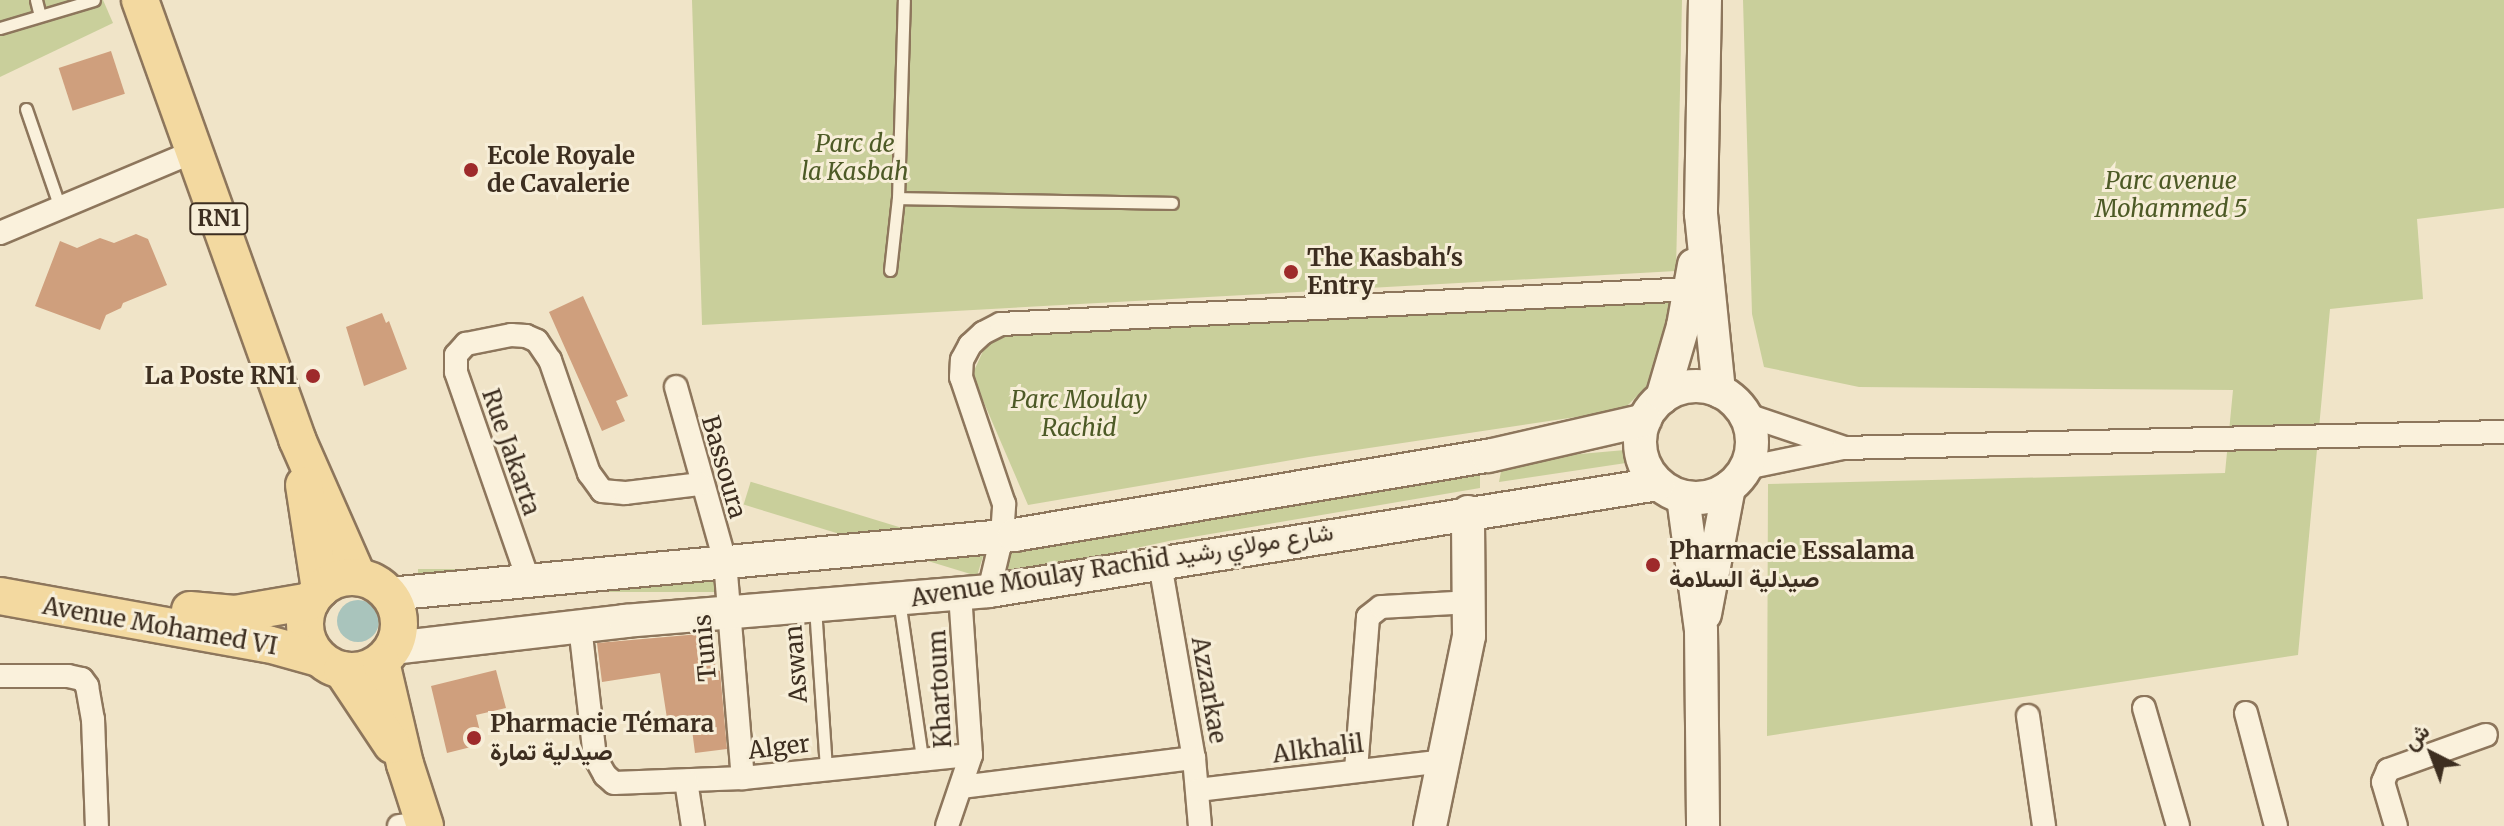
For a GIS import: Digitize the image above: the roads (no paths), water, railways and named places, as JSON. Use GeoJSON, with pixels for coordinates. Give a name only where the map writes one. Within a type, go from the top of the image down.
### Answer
{"type":"FeatureCollection","features":[{"type":"Feature","properties":{"kind":"main road","name":"RN1"},"geometry":{"type":"LineString","coordinates":[[140,0],[297,439],[373,586],[399,620],[387,655],[416,825]]}},
{"type":"Feature","properties":{"kind":"main road"},"geometry":{"type":"LineString","coordinates":[[1705,0],[1701,214],[1691,289],[1640,447],[1649,473],[1670,490],[1707,497],[1737,478]]}},
{"type":"Feature","properties":{"kind":"main road"},"geometry":{"type":"LineString","coordinates":[[1701,214],[1719,391]]}},
{"type":"Feature","properties":{"kind":"main road"},"geometry":{"type":"LineString","coordinates":[[1654,409],[1688,387],[1719,391],[1744,414],[1751,431],[1752,450],[1737,478],[1701,630]]}},
{"type":"Feature","properties":{"kind":"main road","name":"Avenue Moulay Rachid شارع مولاي رشيد"},"geometry":{"type":"LineString","coordinates":[[373,586],[528,579],[1002,536],[1488,456],[1654,409]]}},
{"type":"Feature","properties":{"kind":"main road","name":"RN1"},"geometry":{"type":"LineString","coordinates":[[297,439],[316,595],[305,631],[405,764]]}},
{"type":"Feature","properties":{"kind":"main road"},"geometry":{"type":"LineString","coordinates":[[1430,826],[1469,636],[1470,602],[1488,456]]}},
{"type":"Feature","properties":{"kind":"main road"},"geometry":{"type":"LineString","coordinates":[[1670,490],[1701,630],[1703,826]]}},
{"type":"Feature","properties":{"kind":"main road","name":"Avenue Moulay Rachid شارع مولاي رشيد"},"geometry":{"type":"LineString","coordinates":[[387,655],[580,626],[975,592],[1480,511],[1670,490]]}},
{"type":"Feature","properties":{"kind":"main road"},"geometry":{"type":"LineString","coordinates":[[316,595],[344,578],[373,586]]}},
{"type":"Feature","properties":{"kind":"main road","name":"Avenue Mohamed VI"},"geometry":{"type":"LineString","coordinates":[[0,583],[217,614],[252,612],[316,595]]}},
{"type":"Feature","properties":{"kind":"main road","name":"Avenue Mohamed VI"},"geometry":{"type":"LineString","coordinates":[[0,596],[268,644],[331,664]]}},
{"type":"Feature","properties":{"kind":"main road"},"geometry":{"type":"LineString","coordinates":[[331,664],[356,671],[387,655]]}},
{"type":"Feature","properties":{"kind":"street"},"geometry":{"type":"LineString","coordinates":[[0,233],[195,151]]}},
{"type":"Feature","properties":{"kind":"street","name":"Khartoum"},"geometry":{"type":"LineString","coordinates":[[947,826],[971,755],[975,592],[1002,536],[1004,504],[961,377],[962,360],[970,345],[983,333],[1001,324],[1691,289]]}},
{"type":"Feature","properties":{"kind":"street","name":"Rue Jakarta"},"geometry":{"type":"LineString","coordinates":[[528,579],[456,372],[456,355],[466,344],[511,335],[537,341],[550,360],[589,473],[602,491],[625,493],[700,484]]}},
{"type":"Feature","properties":{"kind":"street","name":"Bassoura"},"geometry":{"type":"LineString","coordinates":[[676,387],[700,484],[725,561]]}},
{"type":"Feature","properties":{"kind":"street"},"geometry":{"type":"LineString","coordinates":[[1744,414],[1843,448]]}},
{"type":"Feature","properties":{"kind":"street"},"geometry":{"type":"LineString","coordinates":[[1737,478],[1843,448],[2504,432]]}},
{"type":"Feature","properties":{"kind":"street","name":"Tunis"},"geometry":{"type":"LineString","coordinates":[[725,561],[743,778]]}},
{"type":"Feature","properties":{"kind":"street","name":"Azzarkae"},"geometry":{"type":"LineString","coordinates":[[1160,564],[1194,758],[1200,826]]}},
{"type":"Feature","properties":{"kind":"street"},"geometry":{"type":"LineString","coordinates":[[1356,770],[1368,617],[1381,607],[1470,602]]}},
{"type":"Feature","properties":{"kind":"street","name":"Alger"},"geometry":{"type":"LineString","coordinates":[[580,626],[595,757],[605,775],[614,783],[625,785],[743,778],[826,767],[971,755]]}},
{"type":"Feature","properties":{"kind":"street"},"geometry":{"type":"LineString","coordinates":[[0,676],[68,676],[82,679],[87,686],[93,719],[97,826]]}},
{"type":"Feature","properties":{"kind":"street"},"geometry":{"type":"LineString","coordinates":[[2144,708],[2178,826]]}},
{"type":"Feature","properties":{"kind":"street"},"geometry":{"type":"LineString","coordinates":[[2246,713],[2276,826]]}},
{"type":"Feature","properties":{"kind":"street"},"geometry":{"type":"LineString","coordinates":[[2028,716],[2044,826]]}},
{"type":"Feature","properties":{"kind":"street"},"geometry":{"type":"LineString","coordinates":[[2396,826],[2383,782],[2388,770],[2486,735]]}},
{"type":"Feature","properties":{"kind":"street"},"geometry":{"type":"LineString","coordinates":[[961,787],[1194,758]]}},
{"type":"Feature","properties":{"kind":"street","name":"Alkhalil"},"geometry":{"type":"LineString","coordinates":[[1198,790],[1445,761]]}},
{"type":"Feature","properties":{"kind":"street"},"geometry":{"type":"LineString","coordinates":[[686,781],[693,826]]}},
{"type":"Feature","properties":{"kind":"lane"},"geometry":{"type":"LineString","coordinates":[[36,0],[40,16]]}},
{"type":"Feature","properties":{"kind":"lane"},"geometry":{"type":"LineString","coordinates":[[0,28],[94,0]]}},
{"type":"Feature","properties":{"kind":"lane"},"geometry":{"type":"LineString","coordinates":[[890,270],[898,198],[904,0]]}},
{"type":"Feature","properties":{"kind":"lane"},"geometry":{"type":"LineString","coordinates":[[26,109],[60,208]]}},
{"type":"Feature","properties":{"kind":"lane"},"geometry":{"type":"LineString","coordinates":[[898,198],[1172,203]]}},
{"type":"Feature","properties":{"kind":"lane"},"geometry":{"type":"LineString","coordinates":[[899,599],[922,758]]}},
{"type":"Feature","properties":{"kind":"lane","name":"Aswan"},"geometry":{"type":"LineString","coordinates":[[815,606],[826,767]]}},
{"type":"Feature","properties":{"kind":"water"},"geometry":{"type":"Polygon","coordinates":[[[358,600],[373,606],[379,621],[373,636],[358,642],[343,636],[337,621],[343,606],[358,600]]]}},
{"type":"Feature","properties":{"kind":"place","name":"Ecole Royale de Cavalerie"},"geometry":{"type":"Point","coordinates":[471,170]}},
{"type":"Feature","properties":{"kind":"place","name":"The Kasbah's Entry"},"geometry":{"type":"Point","coordinates":[1291,272]}},
{"type":"Feature","properties":{"kind":"place","name":"La Poste RN1"},"geometry":{"type":"Point","coordinates":[313,376]}},
{"type":"Feature","properties":{"kind":"place","name":"Pharmacie Essalama صيدلية السلامة"},"geometry":{"type":"Point","coordinates":[1653,565]}},
{"type":"Feature","properties":{"kind":"place","name":"Pharmacie Témara صيدلية تمارة"},"geometry":{"type":"Point","coordinates":[474,738]}},
{"type":"Feature","properties":{"kind":"park label","name":"Parc de la Kasbah"},"geometry":{"type":"Point","coordinates":[855,158]}},
{"type":"Feature","properties":{"kind":"park label","name":"Parc avenue Mohammed 5"},"geometry":{"type":"Point","coordinates":[2171,195]}},
{"type":"Feature","properties":{"kind":"park label","name":"Parc Moulay Rachid"},"geometry":{"type":"Point","coordinates":[1079,414]}}]}
